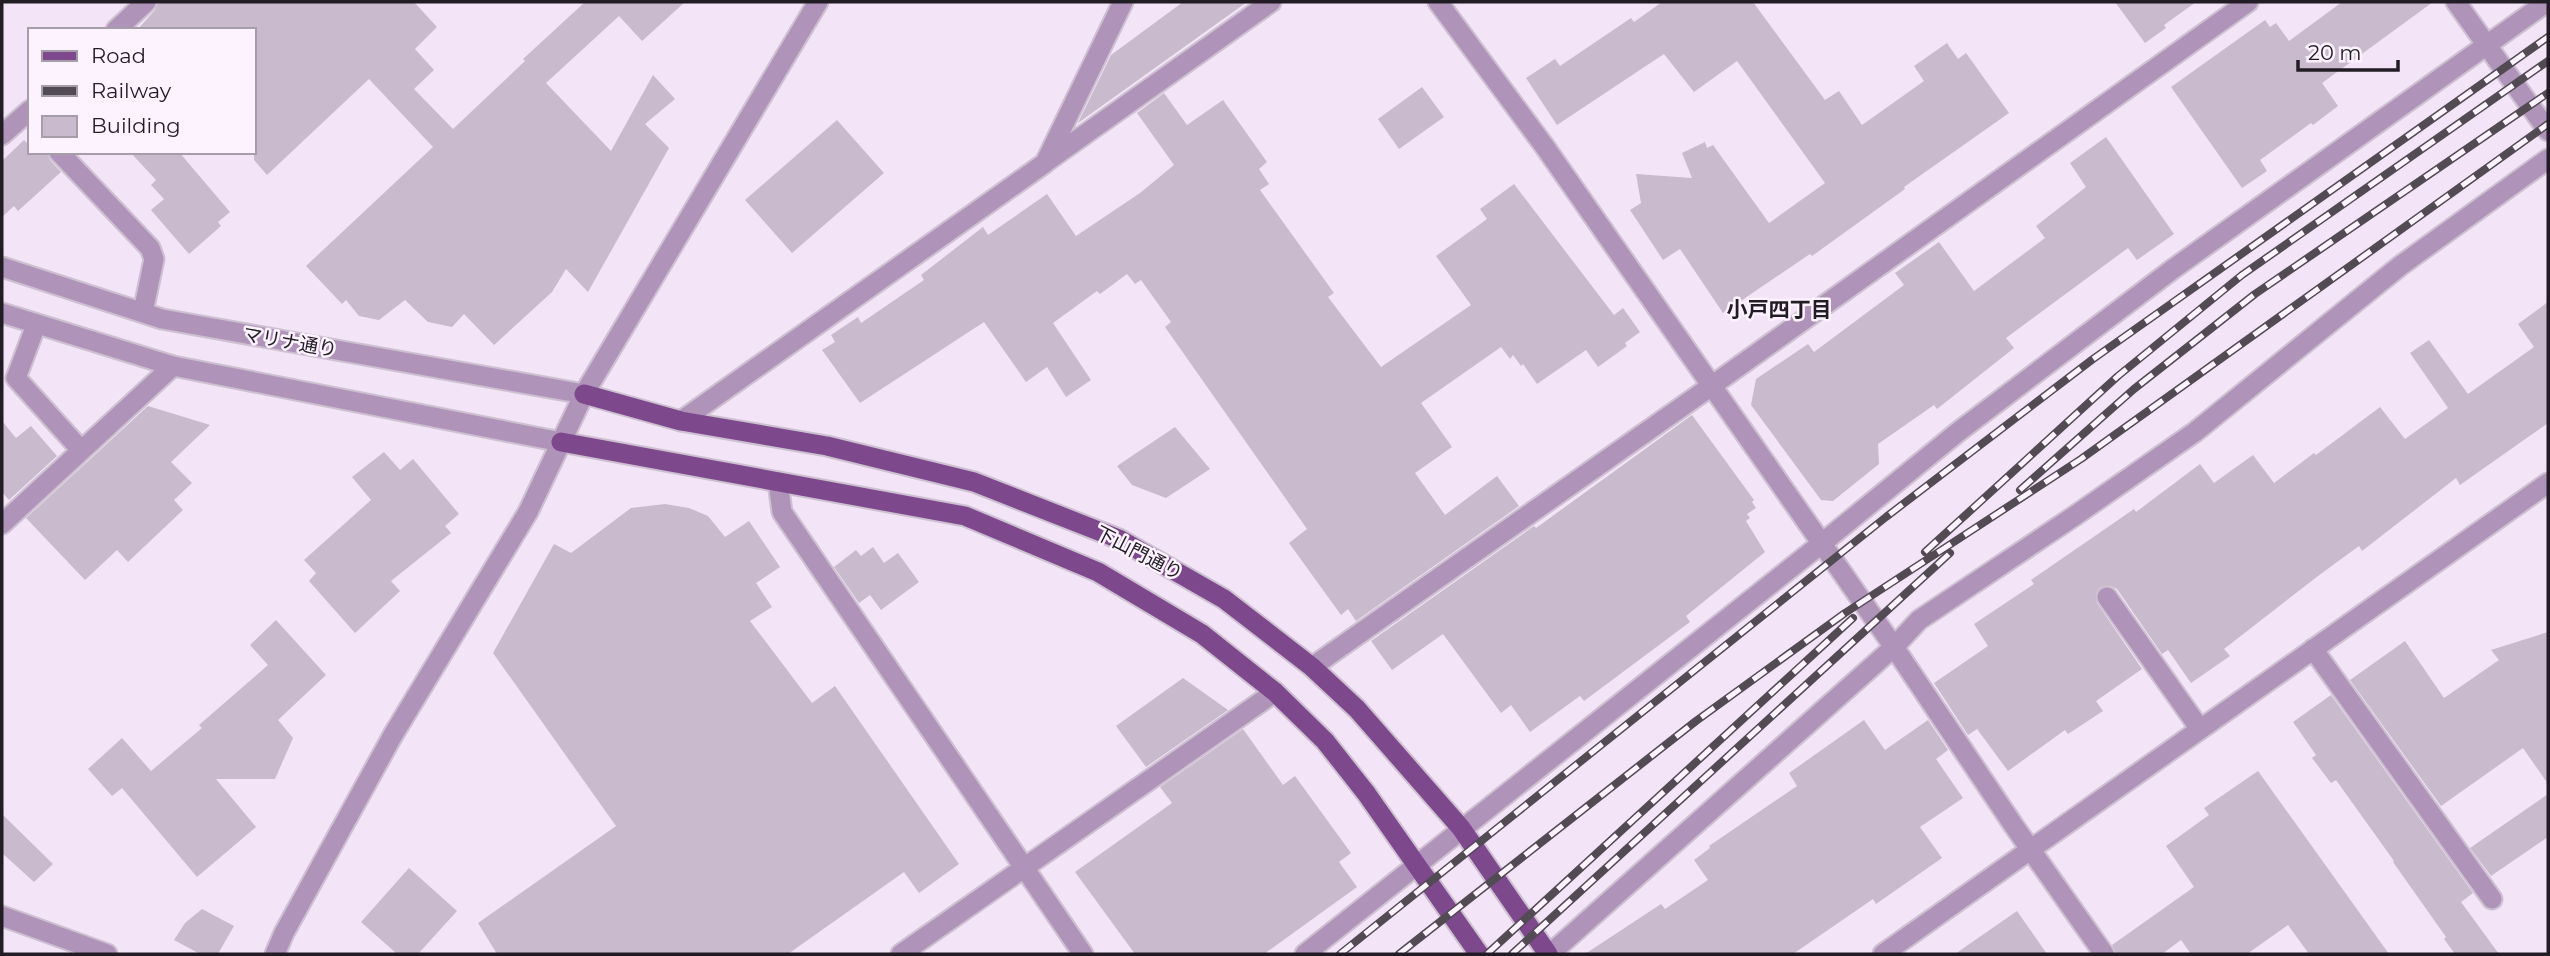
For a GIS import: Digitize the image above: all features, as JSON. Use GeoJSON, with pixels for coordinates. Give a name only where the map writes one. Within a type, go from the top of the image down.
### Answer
{"type":"FeatureCollection","features":[{"type":"Feature","properties":{"kind":"main road","name":"下山門通り"},"geometry":{"type":"LineString","coordinates":[[584,394],[681,421],[827,446],[974,482],[1119,539],[1224,599],[1312,667],[1357,709],[1461,828],[1549,954]]}},
{"type":"Feature","properties":{"kind":"main road","name":"下山門通り"},"geometry":{"type":"LineString","coordinates":[[561,442],[965,516],[1098,572],[1202,634],[1275,692],[1325,741],[1366,793],[1479,954]]}},
{"type":"Feature","properties":{"kind":"street"},"geometry":{"type":"LineString","coordinates":[[118,28],[146,2]]}},
{"type":"Feature","properties":{"kind":"street"},"geometry":{"type":"LineString","coordinates":[[275,954],[393,735],[528,512],[584,394],[818,2]]}},
{"type":"Feature","properties":{"kind":"street"},"geometry":{"type":"LineString","coordinates":[[1045,163],[1123,2]]}},
{"type":"Feature","properties":{"kind":"street"},"geometry":{"type":"LineString","coordinates":[[681,421],[1271,2]]}},
{"type":"Feature","properties":{"kind":"street"},"geometry":{"type":"LineString","coordinates":[[1437,2],[1545,147],[1894,647],[2030,850],[2104,954]]}},
{"type":"Feature","properties":{"kind":"street"},"geometry":{"type":"LineString","coordinates":[[1312,667],[1710,387],[2248,2]]}},
{"type":"Feature","properties":{"kind":"street"},"geometry":{"type":"LineString","coordinates":[[2456,2],[2548,131]]}},
{"type":"Feature","properties":{"kind":"street"},"geometry":{"type":"LineString","coordinates":[[1305,954],[1958,432],[2173,269],[2547,2]]}},
{"type":"Feature","properties":{"kind":"street"},"geometry":{"type":"LineString","coordinates":[[2,135],[28,115]]}},
{"type":"Feature","properties":{"kind":"street"},"geometry":{"type":"LineString","coordinates":[[61,154],[150,248],[154,259],[143,312]]}},
{"type":"Feature","properties":{"kind":"street"},"geometry":{"type":"LineString","coordinates":[[1549,954],[1894,647],[1919,620],[2194,432],[2400,266],[2548,159]]}},
{"type":"Feature","properties":{"kind":"street","name":"マリナ通り"},"geometry":{"type":"LineString","coordinates":[[2,267],[162,319],[584,394]]}},
{"type":"Feature","properties":{"kind":"street"},"geometry":{"type":"LineString","coordinates":[[2,313],[173,366],[561,442]]}},
{"type":"Feature","properties":{"kind":"street"},"geometry":{"type":"LineString","coordinates":[[36,325],[16,378],[81,450]]}},
{"type":"Feature","properties":{"kind":"street"},"geometry":{"type":"LineString","coordinates":[[2,524],[173,366]]}},
{"type":"Feature","properties":{"kind":"street"},"geometry":{"type":"LineString","coordinates":[[778,482],[782,512],[1083,954]]}},
{"type":"Feature","properties":{"kind":"street"},"geometry":{"type":"LineString","coordinates":[[1883,954],[2548,483]]}},
{"type":"Feature","properties":{"kind":"street"},"geometry":{"type":"LineString","coordinates":[[2107,597],[2200,729]]}},
{"type":"Feature","properties":{"kind":"street"},"geometry":{"type":"LineString","coordinates":[[2313,649],[2492,899]]}},
{"type":"Feature","properties":{"kind":"street"},"geometry":{"type":"LineString","coordinates":[[901,954],[1275,692]]}},
{"type":"Feature","properties":{"kind":"street"},"geometry":{"type":"LineString","coordinates":[[2,916],[107,954]]}},
{"type":"Feature","properties":{"kind":"building"},"geometry":{"type":"Polygon","coordinates":[[[158,2],[414,2],[437,27],[415,49],[434,70],[414,89],[453,129],[585,2],[685,2],[642,41],[619,16],[546,83],[611,151],[653,75],[675,99],[645,124],[669,148],[588,292],[566,269],[552,292],[494,345],[464,314],[452,327],[428,322],[405,300],[379,320],[359,316],[346,300],[342,304],[306,266],[433,147],[369,79],[267,175],[254,160],[256,28],[139,28],[155,10],[158,2]]]}},
{"type":"Feature","properties":{"kind":"building"},"geometry":{"type":"Polygon","coordinates":[[[1183,2],[1247,2],[1078,123],[1111,55],[1183,2]]]}},
{"type":"Feature","properties":{"kind":"building"},"geometry":{"type":"Polygon","coordinates":[[[1662,2],[1753,2],[1825,100],[1839,91],[1862,125],[1924,81],[1914,66],[1947,43],[1958,59],[1966,53],[2009,113],[1812,256],[1810,254],[1723,313],[1680,249],[1663,260],[1630,210],[1641,203],[1636,174],[1692,178],[1682,153],[1705,142],[1707,148],[1713,145],[1769,223],[1825,183],[1737,61],[1694,92],[1664,54],[1557,125],[1526,78],[1555,59],[1560,66],[1631,18],[1634,22],[1662,2]]]}},
{"type":"Feature","properties":{"kind":"building"},"geometry":{"type":"Polygon","coordinates":[[[2115,2],[2196,2],[2164,25],[2166,28],[2145,43],[2115,2]]]}},
{"type":"Feature","properties":{"kind":"building"},"geometry":{"type":"Polygon","coordinates":[[[2342,2],[2433,2],[2322,83],[2338,106],[2260,160],[2267,171],[2242,188],[2171,87],[2265,20],[2270,27],[2276,23],[2289,41],[2342,2]]]}},
{"type":"Feature","properties":{"kind":"building"},"geometry":{"type":"Polygon","coordinates":[[[1422,87],[1444,117],[1399,149],[1378,119],[1422,87]]]}},
{"type":"Feature","properties":{"kind":"building"},"geometry":{"type":"Polygon","coordinates":[[[1164,93],[1187,125],[1223,100],[1267,162],[1259,169],[1269,184],[1260,190],[1334,293],[1328,297],[1381,367],[1471,305],[1436,256],[1487,219],[1480,209],[1514,184],[1614,315],[1623,308],[1640,332],[1625,343],[1627,346],[1598,367],[1586,350],[1537,384],[1523,364],[1521,366],[1513,355],[1510,359],[1501,347],[1421,403],[1452,447],[1415,473],[1445,515],[1497,476],[1519,506],[1356,621],[1348,609],[1341,615],[1289,543],[1307,529],[1165,327],[1171,322],[1141,280],[1135,284],[1127,274],[1100,294],[1097,291],[1053,323],[1091,380],[1066,397],[1047,367],[1026,382],[984,322],[860,403],[822,350],[835,342],[831,335],[858,317],[861,323],[924,280],[921,275],[983,227],[988,235],[1047,194],[1076,236],[1140,193],[1174,165],[1137,113],[1164,93]]]}},
{"type":"Feature","properties":{"kind":"building"},"geometry":{"type":"Polygon","coordinates":[[[837,120],[884,173],[792,253],[745,200],[837,120]]]}},
{"type":"Feature","properties":{"kind":"building"},"geometry":{"type":"Polygon","coordinates":[[[2106,137],[2174,234],[2137,260],[2128,248],[2006,338],[2014,348],[1937,409],[1934,405],[1878,444],[1879,464],[1833,501],[1821,500],[1751,405],[1756,379],[1808,344],[1814,352],[1904,285],[1895,273],[1939,242],[1974,291],[2045,238],[2036,226],[2086,187],[2070,163],[2106,137]]]}},
{"type":"Feature","properties":{"kind":"building"},"geometry":{"type":"Polygon","coordinates":[[[24,140],[28,144],[28,154],[48,154],[61,172],[18,211],[14,206],[2,217],[2,161],[24,140]]]}},
{"type":"Feature","properties":{"kind":"building"},"geometry":{"type":"Polygon","coordinates":[[[132,154],[181,154],[230,212],[218,222],[221,226],[189,254],[151,210],[164,199],[151,185],[156,180],[132,154]]]}},
{"type":"Feature","properties":{"kind":"building"},"geometry":{"type":"Polygon","coordinates":[[[2548,302],[2548,423],[2460,485],[2456,478],[2362,551],[2359,546],[2224,649],[2230,656],[2191,683],[2168,650],[2162,654],[2117,589],[2111,586],[2101,587],[2096,593],[2097,603],[2142,669],[2096,701],[2103,711],[2068,734],[2065,730],[2008,771],[1977,729],[1968,735],[1934,683],[1988,646],[1974,624],[2034,584],[2031,580],[2134,509],[2136,512],[2200,464],[2214,483],[2253,455],[2274,483],[2380,407],[2405,439],[2448,408],[2410,353],[2429,340],[2468,394],[2534,347],[2518,324],[2548,302]]]}},
{"type":"Feature","properties":{"kind":"building"},"geometry":{"type":"Polygon","coordinates":[[[148,406],[210,425],[171,462],[192,483],[174,500],[183,510],[128,562],[117,550],[85,580],[26,518],[148,406]]]}},
{"type":"Feature","properties":{"kind":"building"},"geometry":{"type":"Polygon","coordinates":[[[1692,415],[1754,500],[1752,502],[1756,508],[1747,514],[1750,518],[1746,521],[1765,552],[1686,616],[1690,622],[1584,701],[1580,696],[1530,732],[1511,705],[1501,713],[1443,634],[1392,670],[1371,641],[1534,526],[1536,528],[1692,415]]]}},
{"type":"Feature","properties":{"kind":"building"},"geometry":{"type":"Polygon","coordinates":[[[2,421],[16,438],[31,426],[57,456],[9,500],[2,492],[2,421]]]}},
{"type":"Feature","properties":{"kind":"building"},"geometry":{"type":"Polygon","coordinates":[[[1175,427],[1210,469],[1166,498],[1132,485],[1117,466],[1175,427]]]}},
{"type":"Feature","properties":{"kind":"building"},"geometry":{"type":"Polygon","coordinates":[[[384,452],[400,470],[413,459],[459,514],[445,526],[451,533],[391,581],[400,591],[355,633],[309,581],[316,573],[304,560],[371,500],[352,477],[384,452]]]}},
{"type":"Feature","properties":{"kind":"building"},"geometry":{"type":"Polygon","coordinates":[[[665,504],[689,508],[708,516],[725,537],[749,521],[780,567],[756,583],[772,607],[750,621],[812,703],[835,686],[959,864],[919,893],[904,872],[788,954],[497,954],[478,923],[616,826],[493,653],[554,544],[571,553],[631,508],[665,504]]]}},
{"type":"Feature","properties":{"kind":"building"},"geometry":{"type":"Polygon","coordinates":[[[873,547],[884,563],[898,553],[919,582],[881,610],[870,595],[859,603],[834,567],[856,550],[861,556],[873,547]]]}},
{"type":"Feature","properties":{"kind":"building"},"geometry":{"type":"Polygon","coordinates":[[[276,620],[326,675],[278,720],[293,738],[275,779],[216,779],[256,827],[197,877],[122,788],[112,796],[88,769],[122,738],[151,771],[202,728],[199,725],[268,665],[250,645],[276,620]]]}},
{"type":"Feature","properties":{"kind":"building"},"geometry":{"type":"Polygon","coordinates":[[[2548,632],[2548,784],[2523,748],[2441,806],[2350,680],[2405,641],[2444,698],[2499,660],[2491,650],[2548,632]]]}},
{"type":"Feature","properties":{"kind":"building"},"geometry":{"type":"Polygon","coordinates":[[[1183,678],[1228,710],[1146,767],[1116,726],[1183,678]]]}},
{"type":"Feature","properties":{"kind":"building"},"geometry":{"type":"Polygon","coordinates":[[[2331,695],[2473,893],[2461,902],[2499,954],[2455,954],[2444,939],[2446,937],[2336,780],[2331,783],[2312,758],[2316,755],[2293,722],[2331,695]]]}},
{"type":"Feature","properties":{"kind":"building"},"geometry":{"type":"Polygon","coordinates":[[[1864,720],[1885,750],[1928,720],[1948,750],[1936,759],[1963,798],[1920,827],[1942,858],[1876,904],[1873,899],[1793,954],[1585,954],[1661,904],[1665,909],[1708,880],[1694,860],[1710,848],[1709,846],[1797,786],[1789,773],[1864,720]]]}},
{"type":"Feature","properties":{"kind":"building"},"geometry":{"type":"Polygon","coordinates":[[[1243,729],[1283,785],[1295,776],[1351,853],[1339,862],[1357,887],[1264,954],[1135,954],[1075,872],[1172,803],[1160,787],[1243,729]]]}},
{"type":"Feature","properties":{"kind":"building"},"geometry":{"type":"Polygon","coordinates":[[[2258,771],[2389,954],[2309,954],[2288,925],[2247,954],[2191,954],[2181,940],[2162,954],[2116,954],[2112,945],[2194,887],[2166,846],[2209,815],[2204,808],[2258,771]]]}},
{"type":"Feature","properties":{"kind":"building"},"geometry":{"type":"Polygon","coordinates":[[[2548,794],[2548,837],[2491,876],[2470,848],[2548,794]]]}},
{"type":"Feature","properties":{"kind":"building"},"geometry":{"type":"Polygon","coordinates":[[[2,814],[53,864],[34,882],[2,853],[2,814]]]}},
{"type":"Feature","properties":{"kind":"building"},"geometry":{"type":"Polygon","coordinates":[[[409,868],[457,911],[418,954],[397,954],[361,922],[409,868]]]}},
{"type":"Feature","properties":{"kind":"building"},"geometry":{"type":"Polygon","coordinates":[[[202,909],[234,926],[218,954],[200,954],[174,940],[185,923],[202,909]]]}},
{"type":"Feature","properties":{"kind":"building"},"geometry":{"type":"Polygon","coordinates":[[[2017,911],[2047,954],[1955,954],[2017,911]]]}},
{"type":"Feature","properties":{"kind":"railway"},"geometry":{"type":"LineString","coordinates":[[1340,954],[1886,517],[2093,359],[2548,37]]}},
{"type":"Feature","properties":{"kind":"railway"},"geometry":{"type":"LineString","coordinates":[[1925,552],[2118,376],[2242,275],[2548,61]]}},
{"type":"Feature","properties":{"kind":"railway"},"geometry":{"type":"LineString","coordinates":[[2020,490],[2134,389],[2255,294],[2548,93]]}},
{"type":"Feature","properties":{"kind":"railway"},"geometry":{"type":"LineString","coordinates":[[1399,954],[1696,721],[1845,613],[2081,459],[2548,124]]}},
{"type":"Feature","properties":{"kind":"railway"},"geometry":{"type":"LineString","coordinates":[[1512,954],[1950,553]]}},
{"type":"Feature","properties":{"kind":"railway"},"geometry":{"type":"LineString","coordinates":[[1487,954],[1853,618]]}},
{"type":"Feature","properties":{"kind":"district","name":"小戸四丁目"},"geometry":{"type":"Point","coordinates":[1779,309]}}]}
